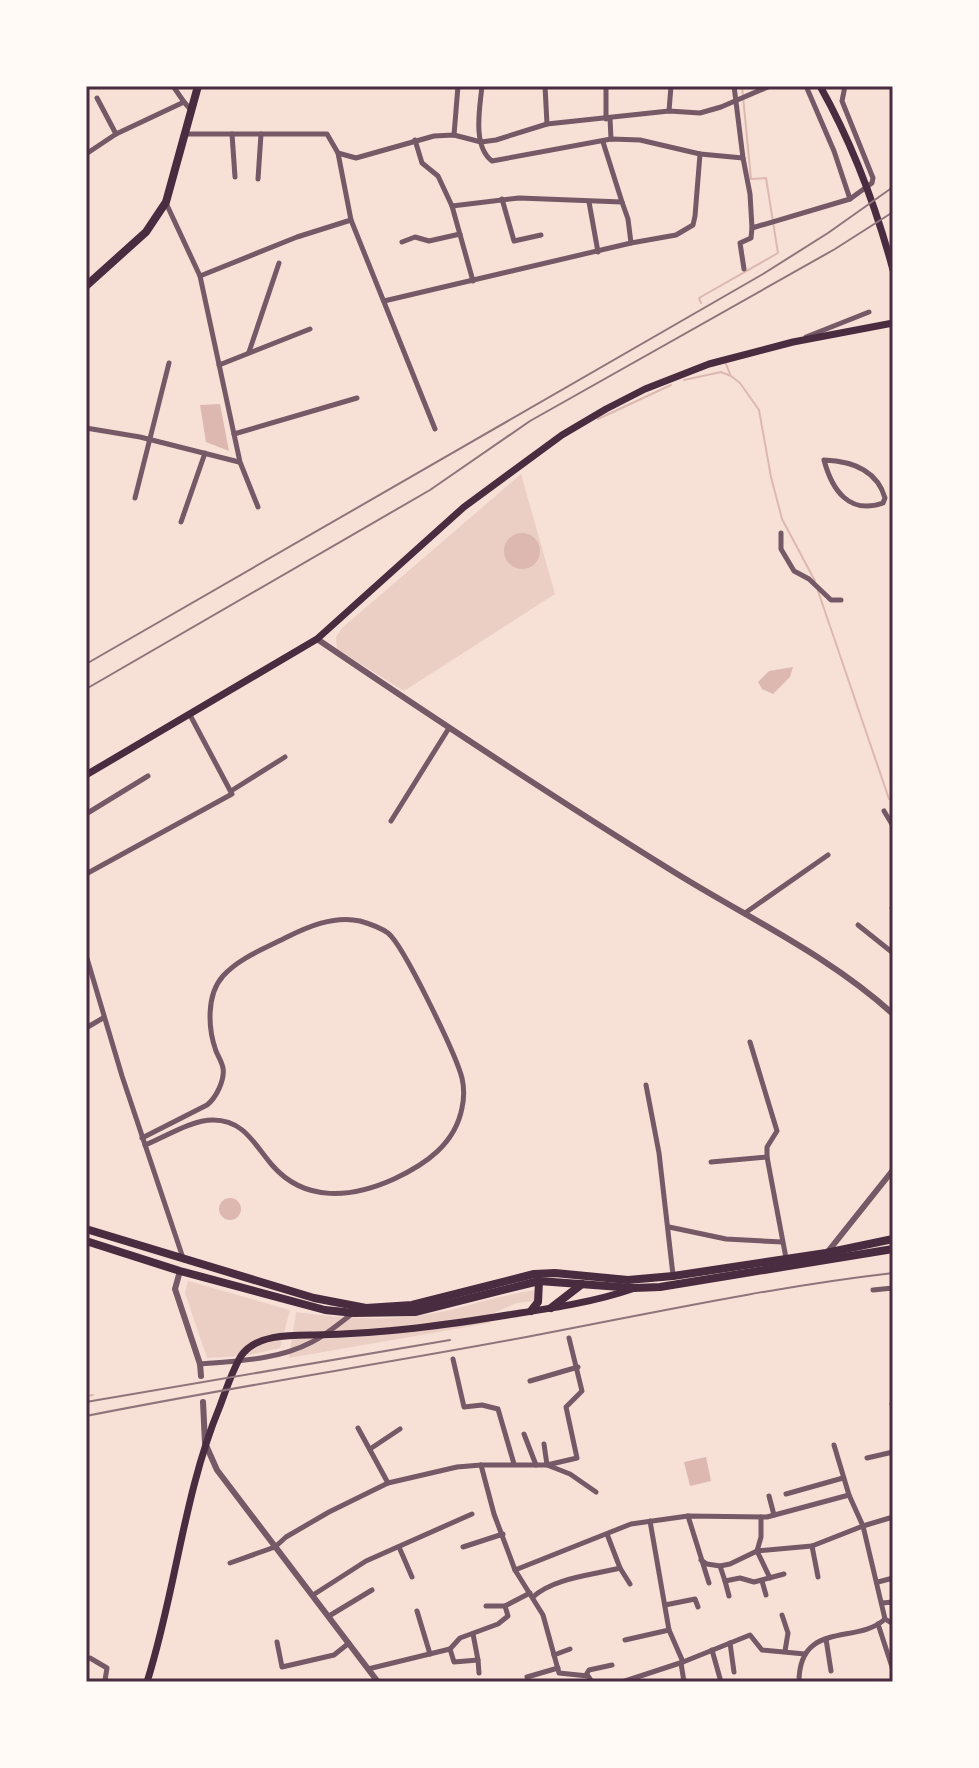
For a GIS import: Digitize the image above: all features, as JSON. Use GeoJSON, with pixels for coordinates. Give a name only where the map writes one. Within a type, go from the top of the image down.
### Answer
{"type":"FeatureCollection","features":[{"type":"Feature","properties":{"kind":"main road"},"geometry":{"type":"LineString","coordinates":[[86,286],[146,232],[166,202],[198,86]]}},
{"type":"Feature","properties":{"kind":"main road"},"geometry":{"type":"LineString","coordinates":[[820,86],[881,225],[893,270]]}},
{"type":"Feature","properties":{"kind":"main road"},"geometry":{"type":"LineString","coordinates":[[86,775],[317,639],[464,507],[571,429],[624,399],[689,370],[793,342],[893,323]]}},
{"type":"Feature","properties":{"kind":"main road"},"geometry":{"type":"LineString","coordinates":[[86,1229],[314,1298],[366,1308],[412,1305],[534,1274],[628,1280],[673,1276],[786,1259],[827,1257],[893,1239]]}},
{"type":"Feature","properties":{"kind":"main road"},"geometry":{"type":"LineString","coordinates":[[86,1241],[180,1271],[325,1310],[354,1313],[415,1312],[539,1281],[634,1288]]}},
{"type":"Feature","properties":{"kind":"main road"},"geometry":{"type":"LineString","coordinates":[[147,1682],[194,1476],[213,1421],[242,1354],[270,1338],[287,1335],[369,1334],[430,1328],[551,1308],[634,1288],[893,1249]]}},
{"type":"Feature","properties":{"kind":"main road"},"geometry":{"type":"LineString","coordinates":[[551,1308],[593,1276]]}},
{"type":"Feature","properties":{"kind":"main road"},"geometry":{"type":"LineString","coordinates":[[531,1311],[538,1302],[539,1281]]}},
{"type":"Feature","properties":{"kind":"street"},"geometry":{"type":"LineString","coordinates":[[173,86],[191,110]]}},
{"type":"Feature","properties":{"kind":"street"},"geometry":{"type":"LineString","coordinates":[[454,135],[458,86]]}},
{"type":"Feature","properties":{"kind":"street"},"geometry":{"type":"LineString","coordinates":[[482,86],[481,142],[486,156],[492,161],[611,139],[640,140],[700,154],[743,158]]}},
{"type":"Feature","properties":{"kind":"street"},"geometry":{"type":"LineString","coordinates":[[545,86],[547,124]]}},
{"type":"Feature","properties":{"kind":"street"},"geometry":{"type":"LineString","coordinates":[[606,86],[611,139]]}},
{"type":"Feature","properties":{"kind":"street"},"geometry":{"type":"LineString","coordinates":[[669,111],[671,86]]}},
{"type":"Feature","properties":{"kind":"street"},"geometry":{"type":"LineString","coordinates":[[734,86],[752,228],[751,238],[740,243],[744,269]]}},
{"type":"Feature","properties":{"kind":"street"},"geometry":{"type":"LineString","coordinates":[[338,153],[356,158],[415,140],[454,135],[481,142],[547,124],[669,111],[700,113],[770,86]]}},
{"type":"Feature","properties":{"kind":"street"},"geometry":{"type":"LineString","coordinates":[[806,86],[834,151],[850,199]]}},
{"type":"Feature","properties":{"kind":"street"},"geometry":{"type":"LineString","coordinates":[[752,228],[850,199],[872,183],[873,178],[842,101],[845,86]]}},
{"type":"Feature","properties":{"kind":"street"},"geometry":{"type":"LineString","coordinates":[[97,98],[116,134]]}},
{"type":"Feature","properties":{"kind":"street"},"geometry":{"type":"LineString","coordinates":[[86,154],[116,134],[184,102]]}},
{"type":"Feature","properties":{"kind":"street"},"geometry":{"type":"LineString","coordinates":[[185,134],[327,134],[338,153],[351,220],[435,429]]}},
{"type":"Feature","properties":{"kind":"street"},"geometry":{"type":"LineString","coordinates":[[232,134],[235,177]]}},
{"type":"Feature","properties":{"kind":"street"},"geometry":{"type":"LineString","coordinates":[[258,179],[261,134]]}},
{"type":"Feature","properties":{"kind":"street"},"geometry":{"type":"LineString","coordinates":[[415,140],[422,163],[438,176],[452,206],[473,281]]}},
{"type":"Feature","properties":{"kind":"street"},"geometry":{"type":"LineString","coordinates":[[603,142],[628,219],[631,243]]}},
{"type":"Feature","properties":{"kind":"street"},"geometry":{"type":"LineString","coordinates":[[384,301],[676,235],[693,225],[700,154]]}},
{"type":"Feature","properties":{"kind":"street"},"geometry":{"type":"LineString","coordinates":[[452,206],[502,199],[622,202]]}},
{"type":"Feature","properties":{"kind":"street"},"geometry":{"type":"LineString","coordinates":[[502,199],[514,241],[541,235]]}},
{"type":"Feature","properties":{"kind":"street"},"geometry":{"type":"LineString","coordinates":[[166,202],[200,276],[240,462],[258,507]]}},
{"type":"Feature","properties":{"kind":"street"},"geometry":{"type":"LineString","coordinates":[[589,202],[598,252]]}},
{"type":"Feature","properties":{"kind":"street"},"geometry":{"type":"LineString","coordinates":[[200,276],[297,237],[351,220]]}},
{"type":"Feature","properties":{"kind":"street"},"geometry":{"type":"LineString","coordinates":[[402,242],[415,237],[429,241],[460,234]]}},
{"type":"Feature","properties":{"kind":"street"},"geometry":{"type":"LineString","coordinates":[[249,353],[279,263]]}},
{"type":"Feature","properties":{"kind":"street"},"geometry":{"type":"LineString","coordinates":[[793,342],[869,312]]}},
{"type":"Feature","properties":{"kind":"street"},"geometry":{"type":"LineString","coordinates":[[219,365],[310,329]]}},
{"type":"Feature","properties":{"kind":"street"},"geometry":{"type":"LineString","coordinates":[[135,498],[169,363]]}},
{"type":"Feature","properties":{"kind":"street"},"geometry":{"type":"LineString","coordinates":[[234,434],[357,398]]}},
{"type":"Feature","properties":{"kind":"street"},"geometry":{"type":"LineString","coordinates":[[86,428],[148,438],[240,462]]}},
{"type":"Feature","properties":{"kind":"street"},"geometry":{"type":"LineString","coordinates":[[181,522],[205,453]]}},
{"type":"Feature","properties":{"kind":"street"},"geometry":{"type":"LineString","coordinates":[[824,460],[855,464],[876,478],[885,498],[883,503],[871,508],[845,499],[829,479],[824,460]]}},
{"type":"Feature","properties":{"kind":"street"},"geometry":{"type":"LineString","coordinates":[[781,533],[781,549],[794,571],[809,579],[831,600],[841,600]]}},
{"type":"Feature","properties":{"kind":"street"},"geometry":{"type":"LineString","coordinates":[[317,639],[675,873],[819,956],[893,1014]]}},
{"type":"Feature","properties":{"kind":"street"},"geometry":{"type":"LineString","coordinates":[[190,715],[231,791]]}},
{"type":"Feature","properties":{"kind":"street"},"geometry":{"type":"LineString","coordinates":[[391,821],[449,728]]}},
{"type":"Feature","properties":{"kind":"street"},"geometry":{"type":"LineString","coordinates":[[86,874],[232,794],[231,791],[285,757]]}},
{"type":"Feature","properties":{"kind":"street"},"geometry":{"type":"LineString","coordinates":[[86,814],[148,776]]}},
{"type":"Feature","properties":{"kind":"street"},"geometry":{"type":"LineString","coordinates":[[884,811],[893,826]]}},
{"type":"Feature","properties":{"kind":"street"},"geometry":{"type":"LineString","coordinates":[[745,913],[828,855]]}},
{"type":"Feature","properties":{"kind":"street"},"geometry":{"type":"LineString","coordinates":[[142,1138],[215,1098],[224,1069],[210,1031],[210,1007],[221,978],[240,961],[308,926],[337,920],[360,921],[388,933],[406,957],[463,1081],[463,1106],[447,1144],[434,1156],[393,1179],[342,1195],[320,1193],[294,1184],[272,1165],[248,1132],[229,1122],[203,1121],[145,1145]]}},
{"type":"Feature","properties":{"kind":"street"},"geometry":{"type":"LineString","coordinates":[[858,925],[893,953]]}},
{"type":"Feature","properties":{"kind":"street"},"geometry":{"type":"LineString","coordinates":[[86,955],[103,1018],[183,1260]]}},
{"type":"Feature","properties":{"kind":"street"},"geometry":{"type":"LineString","coordinates":[[86,1028],[103,1018]]}},
{"type":"Feature","properties":{"kind":"street"},"geometry":{"type":"LineString","coordinates":[[750,1042],[777,1131],[767,1147],[767,1157],[786,1259]]}},
{"type":"Feature","properties":{"kind":"street"},"geometry":{"type":"LineString","coordinates":[[646,1085],[669,1227],[673,1276]]}},
{"type":"Feature","properties":{"kind":"street"},"geometry":{"type":"LineString","coordinates":[[711,1162],[767,1157]]}},
{"type":"Feature","properties":{"kind":"street"},"geometry":{"type":"LineString","coordinates":[[827,1257],[893,1170]]}},
{"type":"Feature","properties":{"kind":"street"},"geometry":{"type":"LineString","coordinates":[[669,1227],[726,1239],[783,1242]]}},
{"type":"Feature","properties":{"kind":"street"},"geometry":{"type":"LineString","coordinates":[[180,1271],[175,1289],[200,1364],[201,1376]]}},
{"type":"Feature","properties":{"kind":"street"},"geometry":{"type":"LineString","coordinates":[[873,1290],[893,1288]]}},
{"type":"Feature","properties":{"kind":"street"},"geometry":{"type":"LineString","coordinates":[[200,1364],[245,1361],[299,1347],[311,1343],[354,1313]]}},
{"type":"Feature","properties":{"kind":"street"},"geometry":{"type":"LineString","coordinates":[[230,1563],[275,1547],[286,1537],[329,1512],[388,1483],[481,1465],[547,1465],[577,1458],[566,1407],[582,1391],[569,1338]]}},
{"type":"Feature","properties":{"kind":"street"},"geometry":{"type":"LineString","coordinates":[[453,1359],[464,1407],[482,1405],[498,1409],[514,1464]]}},
{"type":"Feature","properties":{"kind":"street"},"geometry":{"type":"LineString","coordinates":[[530,1381],[578,1367]]}},
{"type":"Feature","properties":{"kind":"street"},"geometry":{"type":"LineString","coordinates":[[203,1402],[205,1443],[209,1456],[378,1682]]}},
{"type":"Feature","properties":{"kind":"street"},"geometry":{"type":"LineString","coordinates":[[358,1428],[388,1483]]}},
{"type":"Feature","properties":{"kind":"street"},"geometry":{"type":"LineString","coordinates":[[370,1449],[400,1429]]}},
{"type":"Feature","properties":{"kind":"street"},"geometry":{"type":"LineString","coordinates":[[524,1434],[536,1465]]}},
{"type":"Feature","properties":{"kind":"street"},"geometry":{"type":"LineString","coordinates":[[544,1444],[547,1465]]}},
{"type":"Feature","properties":{"kind":"street"},"geometry":{"type":"LineString","coordinates":[[834,1445],[849,1495],[863,1526],[885,1619],[893,1624]]}},
{"type":"Feature","properties":{"kind":"street"},"geometry":{"type":"LineString","coordinates":[[867,1458],[893,1452]]}},
{"type":"Feature","properties":{"kind":"street"},"geometry":{"type":"LineString","coordinates":[[481,1465],[494,1514],[515,1570],[543,1615],[559,1673],[586,1675],[592,1682]]}},
{"type":"Feature","properties":{"kind":"street"},"geometry":{"type":"LineString","coordinates":[[547,1465],[570,1474],[596,1492]]}},
{"type":"Feature","properties":{"kind":"street"},"geometry":{"type":"LineString","coordinates":[[786,1494],[843,1478]]}},
{"type":"Feature","properties":{"kind":"street"},"geometry":{"type":"LineString","coordinates":[[515,1570],[631,1524],[688,1516],[761,1517],[849,1495]]}},
{"type":"Feature","properties":{"kind":"street"},"geometry":{"type":"LineString","coordinates":[[769,1496],[774,1515]]}},
{"type":"Feature","properties":{"kind":"street"},"geometry":{"type":"LineString","coordinates":[[313,1595],[366,1561],[472,1514]]}},
{"type":"Feature","properties":{"kind":"street"},"geometry":{"type":"LineString","coordinates":[[688,1516],[709,1583]]}},
{"type":"Feature","properties":{"kind":"street"},"geometry":{"type":"LineString","coordinates":[[761,1517],[757,1551],[770,1578]]}},
{"type":"Feature","properties":{"kind":"street"},"geometry":{"type":"LineString","coordinates":[[701,1560],[720,1566],[757,1551],[812,1546],[893,1517]]}},
{"type":"Feature","properties":{"kind":"street"},"geometry":{"type":"LineString","coordinates":[[650,1521],[669,1630],[682,1663],[684,1682]]}},
{"type":"Feature","properties":{"kind":"street"},"geometry":{"type":"LineString","coordinates":[[463,1547],[503,1534]]}},
{"type":"Feature","properties":{"kind":"street"},"geometry":{"type":"LineString","coordinates":[[607,1534],[630,1584]]}},
{"type":"Feature","properties":{"kind":"street"},"geometry":{"type":"LineString","coordinates":[[812,1546],[818,1577]]}},
{"type":"Feature","properties":{"kind":"street"},"geometry":{"type":"LineString","coordinates":[[399,1547],[412,1577]]}},
{"type":"Feature","properties":{"kind":"street"},"geometry":{"type":"LineString","coordinates":[[720,1566],[729,1596]]}},
{"type":"Feature","properties":{"kind":"street"},"geometry":{"type":"LineString","coordinates":[[486,1606],[505,1606],[569,1580],[620,1568]]}},
{"type":"Feature","properties":{"kind":"street"},"geometry":{"type":"LineString","coordinates":[[725,1581],[740,1578],[762,1581],[784,1574]]}},
{"type":"Feature","properties":{"kind":"street"},"geometry":{"type":"LineString","coordinates":[[878,1582],[893,1578]]}},
{"type":"Feature","properties":{"kind":"street"},"geometry":{"type":"LineString","coordinates":[[762,1581],[766,1595]]}},
{"type":"Feature","properties":{"kind":"street"},"geometry":{"type":"LineString","coordinates":[[329,1616],[372,1590]]}},
{"type":"Feature","properties":{"kind":"street"},"geometry":{"type":"LineString","coordinates":[[665,1605],[695,1599],[698,1607]]}},
{"type":"Feature","properties":{"kind":"street"},"geometry":{"type":"LineString","coordinates":[[882,1603],[893,1602]]}},
{"type":"Feature","properties":{"kind":"street"},"geometry":{"type":"LineString","coordinates":[[368,1669],[450,1649],[460,1638],[498,1624],[508,1616],[505,1606]]}},
{"type":"Feature","properties":{"kind":"street"},"geometry":{"type":"LineString","coordinates":[[417,1611],[430,1654]]}},
{"type":"Feature","properties":{"kind":"street"},"geometry":{"type":"LineString","coordinates":[[782,1615],[788,1633],[785,1651]]}},
{"type":"Feature","properties":{"kind":"street"},"geometry":{"type":"LineString","coordinates":[[799,1682],[799,1665],[805,1654],[826,1639],[878,1624],[885,1619]]}},
{"type":"Feature","properties":{"kind":"street"},"geometry":{"type":"LineString","coordinates":[[878,1624],[893,1670]]}},
{"type":"Feature","properties":{"kind":"street"},"geometry":{"type":"LineString","coordinates":[[625,1640],[669,1630]]}},
{"type":"Feature","properties":{"kind":"street"},"geometry":{"type":"LineString","coordinates":[[473,1634],[479,1673]]}},
{"type":"Feature","properties":{"kind":"street"},"geometry":{"type":"LineString","coordinates":[[622,1682],[682,1663],[750,1635],[762,1650],[805,1654]]}},
{"type":"Feature","properties":{"kind":"street"},"geometry":{"type":"LineString","coordinates":[[826,1639],[831,1671]]}},
{"type":"Feature","properties":{"kind":"street"},"geometry":{"type":"LineString","coordinates":[[277,1642],[282,1667],[334,1655],[349,1643]]}},
{"type":"Feature","properties":{"kind":"street"},"geometry":{"type":"LineString","coordinates":[[730,1643],[734,1672]]}},
{"type":"Feature","properties":{"kind":"street"},"geometry":{"type":"LineString","coordinates":[[450,1649],[454,1662],[478,1660]]}},
{"type":"Feature","properties":{"kind":"street"},"geometry":{"type":"LineString","coordinates":[[554,1655],[570,1649]]}},
{"type":"Feature","properties":{"kind":"street"},"geometry":{"type":"LineString","coordinates":[[712,1650],[721,1682]]}},
{"type":"Feature","properties":{"kind":"street"},"geometry":{"type":"LineString","coordinates":[[90,1658],[107,1668],[105,1680],[110,1682]]}},
{"type":"Feature","properties":{"kind":"street"},"geometry":{"type":"LineString","coordinates":[[586,1675],[589,1670],[612,1665]]}},
{"type":"Feature","properties":{"kind":"street"},"geometry":{"type":"LineString","coordinates":[[527,1677],[558,1668]]}},
{"type":"Feature","properties":{"kind":"shaded area"},"geometry":{"type":"Polygon","coordinates":[[[220,404],[229,451],[206,442],[200,405],[220,404]]]}},
{"type":"Feature","properties":{"kind":"shaded area"},"geometry":{"type":"Polygon","coordinates":[[[521,474],[555,594],[404,691],[337,649],[336,637],[342,628],[521,474]]]}},
{"type":"Feature","properties":{"kind":"shaded area"},"geometry":{"type":"Polygon","coordinates":[[[522,533],[535,538],[540,551],[535,564],[522,569],[509,564],[504,551],[509,538],[522,533]]]}},
{"type":"Feature","properties":{"kind":"shaded area"},"geometry":{"type":"Polygon","coordinates":[[[793,667],[790,677],[773,694],[762,689],[758,682],[769,671],[793,667]]]}},
{"type":"Feature","properties":{"kind":"shaded area"},"geometry":{"type":"Polygon","coordinates":[[[230,1198],[238,1201],[241,1209],[238,1217],[230,1220],[222,1217],[219,1209],[222,1201],[230,1198]]]}},
{"type":"Feature","properties":{"kind":"shaded area"},"geometry":{"type":"Polygon","coordinates":[[[188,1281],[290,1310],[280,1348],[245,1356],[207,1358],[185,1293],[188,1281]]]}},
{"type":"Feature","properties":{"kind":"shaded area"},"geometry":{"type":"Polygon","coordinates":[[[537,1290],[534,1301],[517,1303],[491,1314],[490,1323],[289,1358],[296,1312],[352,1318],[408,1317],[537,1290]]]}},
{"type":"Feature","properties":{"kind":"shaded area"},"geometry":{"type":"Polygon","coordinates":[[[706,1457],[711,1481],[690,1486],[684,1462],[706,1457]]]}},
{"type":"Feature","properties":{"kind":"waterway"},"geometry":{"type":"LineString","coordinates":[[701,303],[699,298],[778,253],[766,178],[751,179],[742,86]]}},
{"type":"Feature","properties":{"kind":"waterway"},"geometry":{"type":"LineString","coordinates":[[726,364],[730,374]]}},
{"type":"Feature","properties":{"kind":"waterway"},"geometry":{"type":"LineString","coordinates":[[684,380],[721,372],[740,383],[759,410],[782,519],[815,581]]}},
{"type":"Feature","properties":{"kind":"waterway"},"geometry":{"type":"LineString","coordinates":[[598,419],[671,385]]}},
{"type":"Feature","properties":{"kind":"waterway"},"geometry":{"type":"LineString","coordinates":[[818,591],[889,799]]}},
{"type":"Feature","properties":{"kind":"waterway"},"geometry":{"type":"LineString","coordinates":[[86,1396],[93,1395]]}},
{"type":"Feature","properties":{"kind":"railway"},"geometry":{"type":"LineString","coordinates":[[86,664],[763,274],[893,187]]}},
{"type":"Feature","properties":{"kind":"railway"},"geometry":{"type":"LineString","coordinates":[[86,689],[430,490],[530,421],[835,249],[893,212]]}},
{"type":"Feature","properties":{"kind":"railway"},"geometry":{"type":"LineString","coordinates":[[86,1416],[749,1294],[893,1273]]}},
{"type":"Feature","properties":{"kind":"railway"},"geometry":{"type":"LineString","coordinates":[[86,1402],[450,1340]]}}]}
